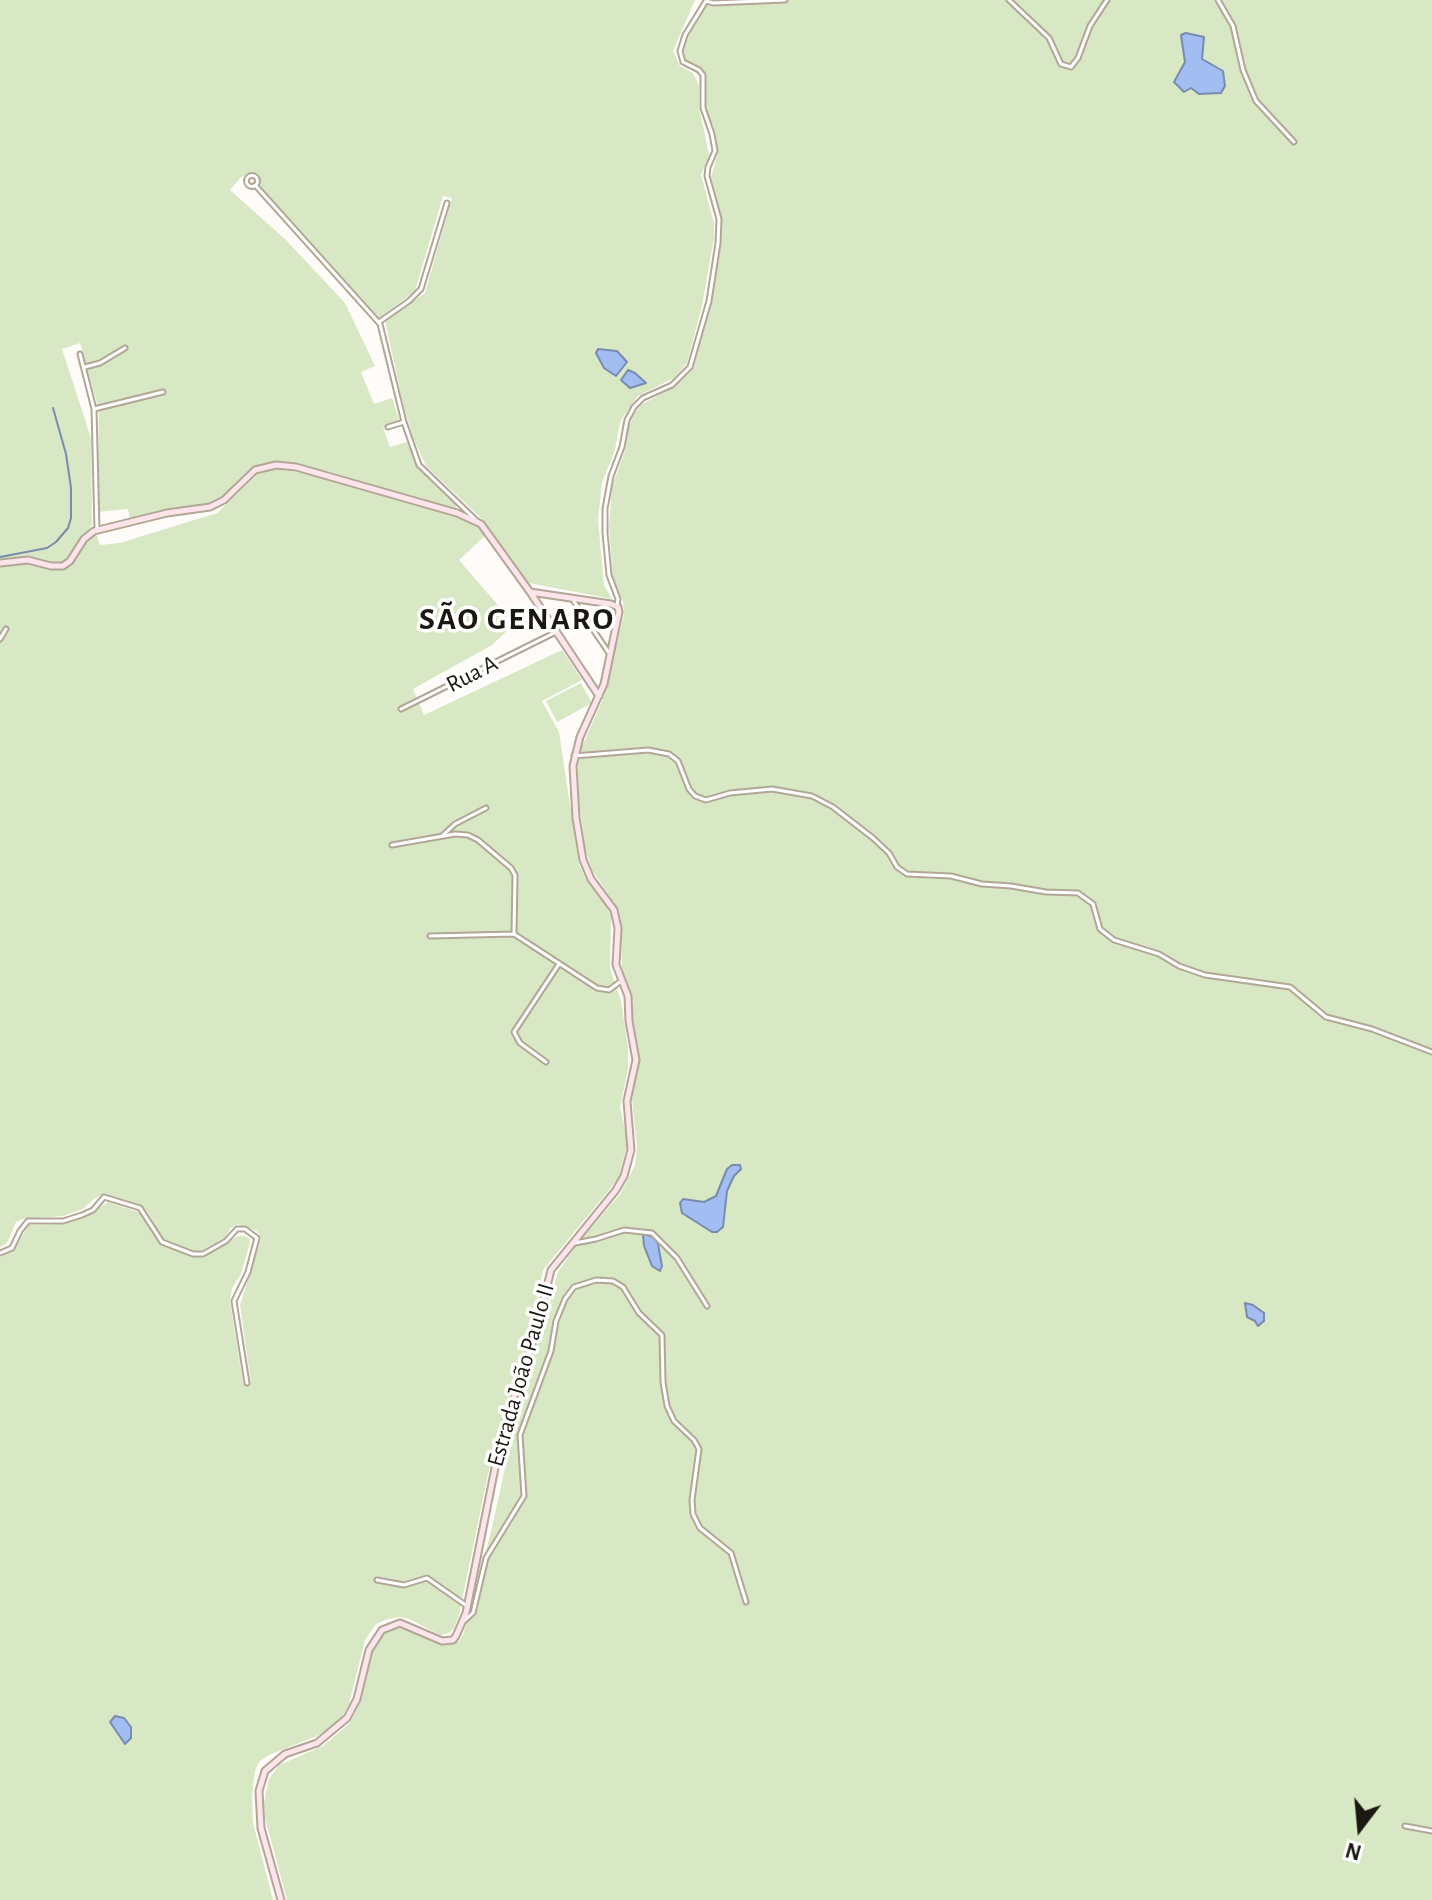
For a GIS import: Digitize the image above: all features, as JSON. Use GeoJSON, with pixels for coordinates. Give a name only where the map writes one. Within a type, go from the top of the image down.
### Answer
{"type":"FeatureCollection","features":[{"type":"Feature","properties":{"kind":"street"},"geometry":{"type":"LineString","coordinates":[[705,0],[713,3],[785,0]]}},
{"type":"Feature","properties":{"kind":"street","name":"Estrada João Paulo II"},"geometry":{"type":"LineString","coordinates":[[464,1621],[502,1433],[535,1335],[551,1270],[616,1190],[624,1176],[631,1150],[627,1101],[636,1060],[628,996],[616,965],[617,920],[614,910],[591,879],[583,860],[576,818],[574,756],[612,657],[619,617],[618,599],[609,575],[605,509],[627,420],[643,398],[672,385],[690,367],[709,301],[719,219],[707,176],[715,151],[703,108],[703,75],[683,62],[680,51],[685,35],[705,0]]}},
{"type":"Feature","properties":{"kind":"street"},"geometry":{"type":"LineString","coordinates":[[1009,0],[1049,38],[1061,64],[1071,67],[1078,58],[1090,26],[1107,0]]}},
{"type":"Feature","properties":{"kind":"street"},"geometry":{"type":"LineString","coordinates":[[1218,0],[1233,26],[1243,70],[1256,101],[1294,142]]}},
{"type":"Feature","properties":{"kind":"street"},"geometry":{"type":"LineString","coordinates":[[255,185],[379,323],[404,422],[419,465],[481,524],[599,696]]}},
{"type":"Feature","properties":{"kind":"street"},"geometry":{"type":"LineString","coordinates":[[379,323],[421,289],[447,203]]}},
{"type":"Feature","properties":{"kind":"street"},"geometry":{"type":"LineString","coordinates":[[84,368],[100,363],[125,348]]}},
{"type":"Feature","properties":{"kind":"street"},"geometry":{"type":"LineString","coordinates":[[80,354],[94,409],[97,530]]}},
{"type":"Feature","properties":{"kind":"street"},"geometry":{"type":"LineString","coordinates":[[94,409],[163,392]]}},
{"type":"Feature","properties":{"kind":"street"},"geometry":{"type":"LineString","coordinates":[[388,427],[404,422]]}},
{"type":"Feature","properties":{"kind":"street"},"geometry":{"type":"LineString","coordinates":[[0,563],[28,560],[63,566],[70,561],[84,539],[97,530],[217,505],[255,470],[276,465],[296,467],[364,485],[466,516],[481,524]]}},
{"type":"Feature","properties":{"kind":"street"},"geometry":{"type":"LineString","coordinates":[[530,592],[617,606]]}},
{"type":"Feature","properties":{"kind":"street"},"geometry":{"type":"LineString","coordinates":[[571,597],[612,657]]}},
{"type":"Feature","properties":{"kind":"street"},"geometry":{"type":"LineString","coordinates":[[0,639],[6,629]]}},
{"type":"Feature","properties":{"kind":"street","name":"Rua A"},"geometry":{"type":"LineString","coordinates":[[401,709],[556,632]]}},
{"type":"Feature","properties":{"kind":"street"},"geometry":{"type":"LineString","coordinates":[[574,756],[648,750],[669,754],[678,761],[689,789],[695,796],[706,800],[736,792],[778,788],[812,796],[833,807],[873,838],[889,853],[897,867],[907,874],[958,877],[982,884],[1078,893],[1093,904],[1100,929],[1114,940],[1159,954],[1179,966],[1205,975],[1290,987],[1326,1017],[1372,1029],[1432,1052]]}},
{"type":"Feature","properties":{"kind":"street"},"geometry":{"type":"LineString","coordinates":[[442,836],[450,828],[486,808]]}},
{"type":"Feature","properties":{"kind":"street"},"geometry":{"type":"LineString","coordinates":[[392,845],[459,834],[473,837],[511,868],[517,882],[514,934]]}},
{"type":"Feature","properties":{"kind":"street"},"geometry":{"type":"LineString","coordinates":[[430,936],[514,934],[602,990],[609,990],[621,981]]}},
{"type":"Feature","properties":{"kind":"street"},"geometry":{"type":"LineString","coordinates":[[546,1062],[520,1043],[514,1032],[559,964]]}},
{"type":"Feature","properties":{"kind":"street"},"geometry":{"type":"LineString","coordinates":[[0,1253],[12,1248],[28,1221],[63,1221],[93,1210],[104,1197],[140,1208],[162,1242],[193,1254],[203,1254],[226,1241],[237,1229],[245,1229],[257,1238],[248,1272],[234,1301],[247,1383]]}},
{"type":"Feature","properties":{"kind":"street"},"geometry":{"type":"LineString","coordinates":[[571,1243],[587,1242],[624,1230],[652,1233],[677,1258],[707,1306]]}},
{"type":"Feature","properties":{"kind":"street"},"geometry":{"type":"LineString","coordinates":[[281,1900],[261,1828],[259,1791],[265,1771],[285,1754],[317,1743],[347,1718],[357,1699],[369,1650],[382,1630],[393,1624],[406,1624],[433,1639],[447,1641],[456,1636],[464,1621],[473,1613],[486,1558],[524,1496],[520,1435],[551,1351],[556,1321],[574,1287],[601,1280],[613,1281],[623,1287],[639,1313],[662,1335],[667,1406],[674,1421],[699,1449],[693,1514],[700,1528],[731,1553],[746,1602]]}},
{"type":"Feature","properties":{"kind":"street"},"geometry":{"type":"LineString","coordinates":[[377,1580],[404,1585],[427,1578],[467,1606]]}},
{"type":"Feature","properties":{"kind":"street"},"geometry":{"type":"LineString","coordinates":[[1405,1826],[1432,1831]]}},
{"type":"Feature","properties":{"kind":"green space"},"geometry":{"type":"Polygon","coordinates":[[[0,0],[695,0],[673,51],[680,66],[693,73],[699,85],[699,107],[709,155],[701,175],[714,223],[714,238],[702,306],[687,363],[674,378],[638,396],[629,408],[620,422],[615,450],[602,483],[598,520],[604,585],[612,599],[529,583],[484,521],[426,466],[413,437],[385,321],[425,293],[452,198],[443,196],[415,291],[379,318],[259,185],[258,177],[250,173],[240,178],[230,190],[286,240],[345,303],[375,366],[361,372],[374,404],[392,398],[400,422],[383,428],[390,447],[407,442],[419,469],[457,504],[455,510],[330,472],[292,463],[270,462],[250,468],[222,496],[207,503],[130,519],[128,509],[97,512],[99,410],[80,343],[62,349],[91,438],[92,525],[65,562],[55,564],[22,557],[0,560],[0,0]]]}},
{"type":"Feature","properties":{"kind":"green space"},"geometry":{"type":"Polygon","coordinates":[[[706,0],[1432,0],[1432,1900],[287,1900],[265,1818],[264,1803],[269,1779],[279,1765],[323,1746],[349,1724],[358,1708],[373,1647],[387,1631],[393,1628],[408,1629],[434,1642],[450,1644],[459,1641],[463,1635],[490,1536],[517,1414],[558,1272],[621,1193],[635,1165],[637,1148],[632,1099],[639,1055],[633,1025],[632,994],[622,972],[621,920],[617,907],[592,870],[585,848],[578,795],[578,764],[580,751],[603,699],[624,614],[623,601],[613,580],[609,527],[612,486],[625,451],[628,428],[641,405],[675,386],[693,369],[720,251],[722,222],[711,177],[718,153],[715,131],[706,111],[706,76],[701,67],[685,60],[683,53],[706,0]]]}},
{"type":"Feature","properties":{"kind":"green space"},"geometry":{"type":"Polygon","coordinates":[[[276,469],[321,476],[463,517],[487,534],[459,560],[514,624],[492,645],[413,689],[424,715],[562,650],[582,680],[542,701],[559,732],[579,865],[611,916],[610,968],[621,1001],[628,1048],[628,1069],[620,1107],[628,1141],[618,1179],[543,1270],[528,1343],[493,1450],[454,1628],[440,1635],[399,1617],[376,1624],[365,1640],[349,1704],[340,1720],[317,1736],[259,1762],[252,1796],[253,1823],[273,1900],[0,1900],[0,1257],[13,1251],[29,1225],[61,1224],[83,1218],[108,1202],[141,1213],[160,1244],[194,1257],[204,1256],[238,1236],[245,1236],[250,1243],[241,1274],[232,1288],[230,1302],[243,1383],[251,1383],[240,1305],[261,1238],[257,1231],[238,1224],[225,1237],[199,1252],[194,1251],[163,1240],[142,1206],[105,1194],[83,1209],[63,1216],[16,1222],[7,1243],[0,1247],[0,565],[25,563],[63,569],[71,564],[92,534],[96,533],[100,545],[120,543],[217,513],[258,474],[276,469]]]}},
{"type":"Feature","properties":{"kind":"green space"},"geometry":{"type":"Polygon","coordinates":[[[581,683],[592,703],[557,722],[546,701],[581,683]]]}},
{"type":"Feature","properties":{"kind":"water"},"geometry":{"type":"Polygon","coordinates":[[[1186,33],[1204,37],[1202,59],[1223,71],[1225,86],[1221,93],[1199,94],[1191,88],[1184,92],[1174,82],[1185,62],[1181,35],[1186,33]]]}},
{"type":"Feature","properties":{"kind":"water"},"geometry":{"type":"Polygon","coordinates":[[[598,349],[617,351],[627,362],[616,376],[604,368],[596,353],[598,349]]]}},
{"type":"Feature","properties":{"kind":"water"},"geometry":{"type":"Polygon","coordinates":[[[628,370],[646,383],[630,388],[621,380],[628,370]]]}},
{"type":"Feature","properties":{"kind":"water"},"geometry":{"type":"Polygon","coordinates":[[[740,1165],[741,1169],[727,1191],[723,1227],[712,1232],[682,1213],[680,1203],[683,1199],[704,1202],[716,1196],[727,1169],[740,1165]]]}},
{"type":"Feature","properties":{"kind":"water"},"geometry":{"type":"Polygon","coordinates":[[[643,1235],[657,1239],[662,1266],[660,1271],[652,1266],[644,1246],[643,1235]]]}},
{"type":"Feature","properties":{"kind":"water"},"geometry":{"type":"Polygon","coordinates":[[[1245,1303],[1264,1313],[1264,1321],[1258,1326],[1247,1317],[1245,1303]]]}},
{"type":"Feature","properties":{"kind":"water"},"geometry":{"type":"Polygon","coordinates":[[[115,1716],[124,1718],[131,1727],[131,1738],[125,1744],[110,1722],[115,1716]]]}},
{"type":"Feature","properties":{"kind":"waterway"},"geometry":{"type":"LineString","coordinates":[[0,557],[47,548],[68,528],[71,488],[66,454],[53,408]]}},
{"type":"Feature","properties":{"kind":"district","name":"SÃO GENARO"},"geometry":{"type":"Point","coordinates":[517,619]}}]}
